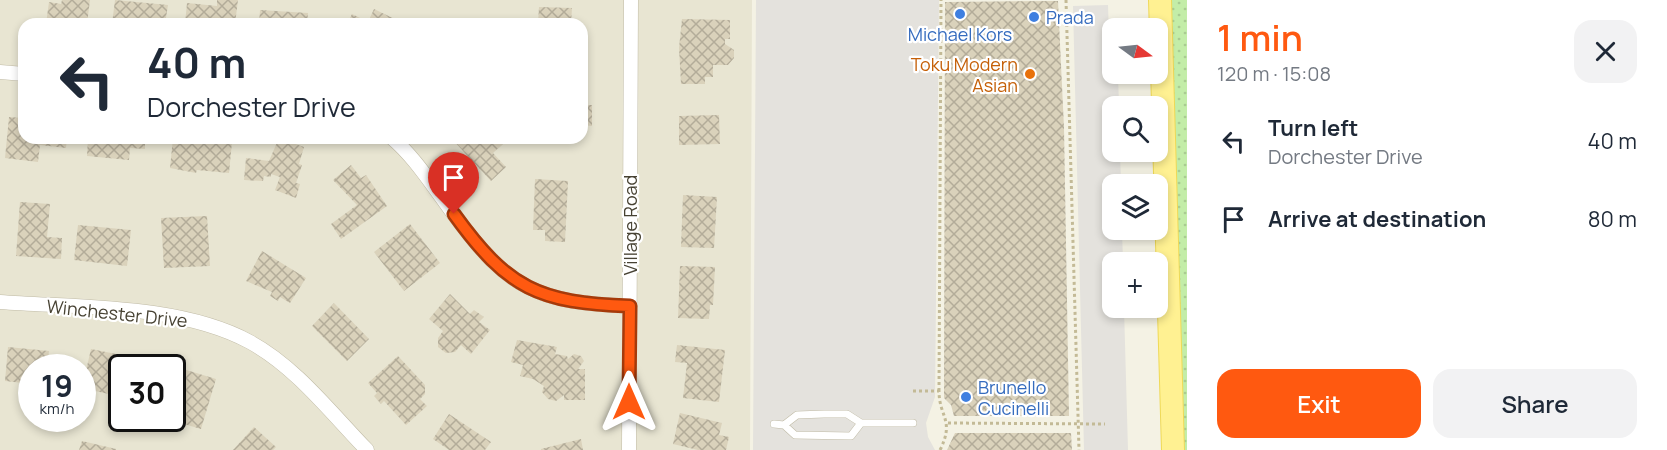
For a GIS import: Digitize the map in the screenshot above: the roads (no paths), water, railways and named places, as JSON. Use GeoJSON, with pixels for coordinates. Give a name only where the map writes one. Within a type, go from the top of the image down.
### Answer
{"type":"FeatureCollection","features":[{"type":"Feature","properties":{"kind":"main road"},"geometry":{"type":"LineString","coordinates":[[1160,0],[1173,450]]}},
{"type":"Feature","properties":{"kind":"street","name":"Village Road"},"geometry":{"type":"LineString","coordinates":[[629,450],[631,0]]}},
{"type":"Feature","properties":{"kind":"street"},"geometry":{"type":"LineString","coordinates":[[0,72],[18,74]]}},
{"type":"Feature","properties":{"kind":"street"},"geometry":{"type":"LineString","coordinates":[[398,144],[417,163],[478,249],[507,275],[538,293],[565,301],[630,306]]}},
{"type":"Feature","properties":{"kind":"street","name":"Winchester Drive"},"geometry":{"type":"LineString","coordinates":[[0,302],[164,315],[219,328],[252,342],[293,373],[367,450]]}},
{"type":"Feature","properties":{"kind":"lane"},"geometry":{"type":"LineString","coordinates":[[784,425],[797,415],[824,414],[847,414],[861,423],[913,423]]}},
{"type":"Feature","properties":{"kind":"lane"},"geometry":{"type":"LineString","coordinates":[[774,424],[784,425],[795,435],[851,436],[861,423]]}},
{"type":"Feature","properties":{"kind":"place","name":"Michael Kors"},"geometry":{"type":"Point","coordinates":[960,14]}},
{"type":"Feature","properties":{"kind":"place","name":"Prada"},"geometry":{"type":"Point","coordinates":[1034,17]}},
{"type":"Feature","properties":{"kind":"place","name":"Toku Modern Asian"},"geometry":{"type":"Point","coordinates":[1030,74]}},
{"type":"Feature","properties":{"kind":"place","name":"Brunello Cucinelli"},"geometry":{"type":"Point","coordinates":[966,397]}}]}
